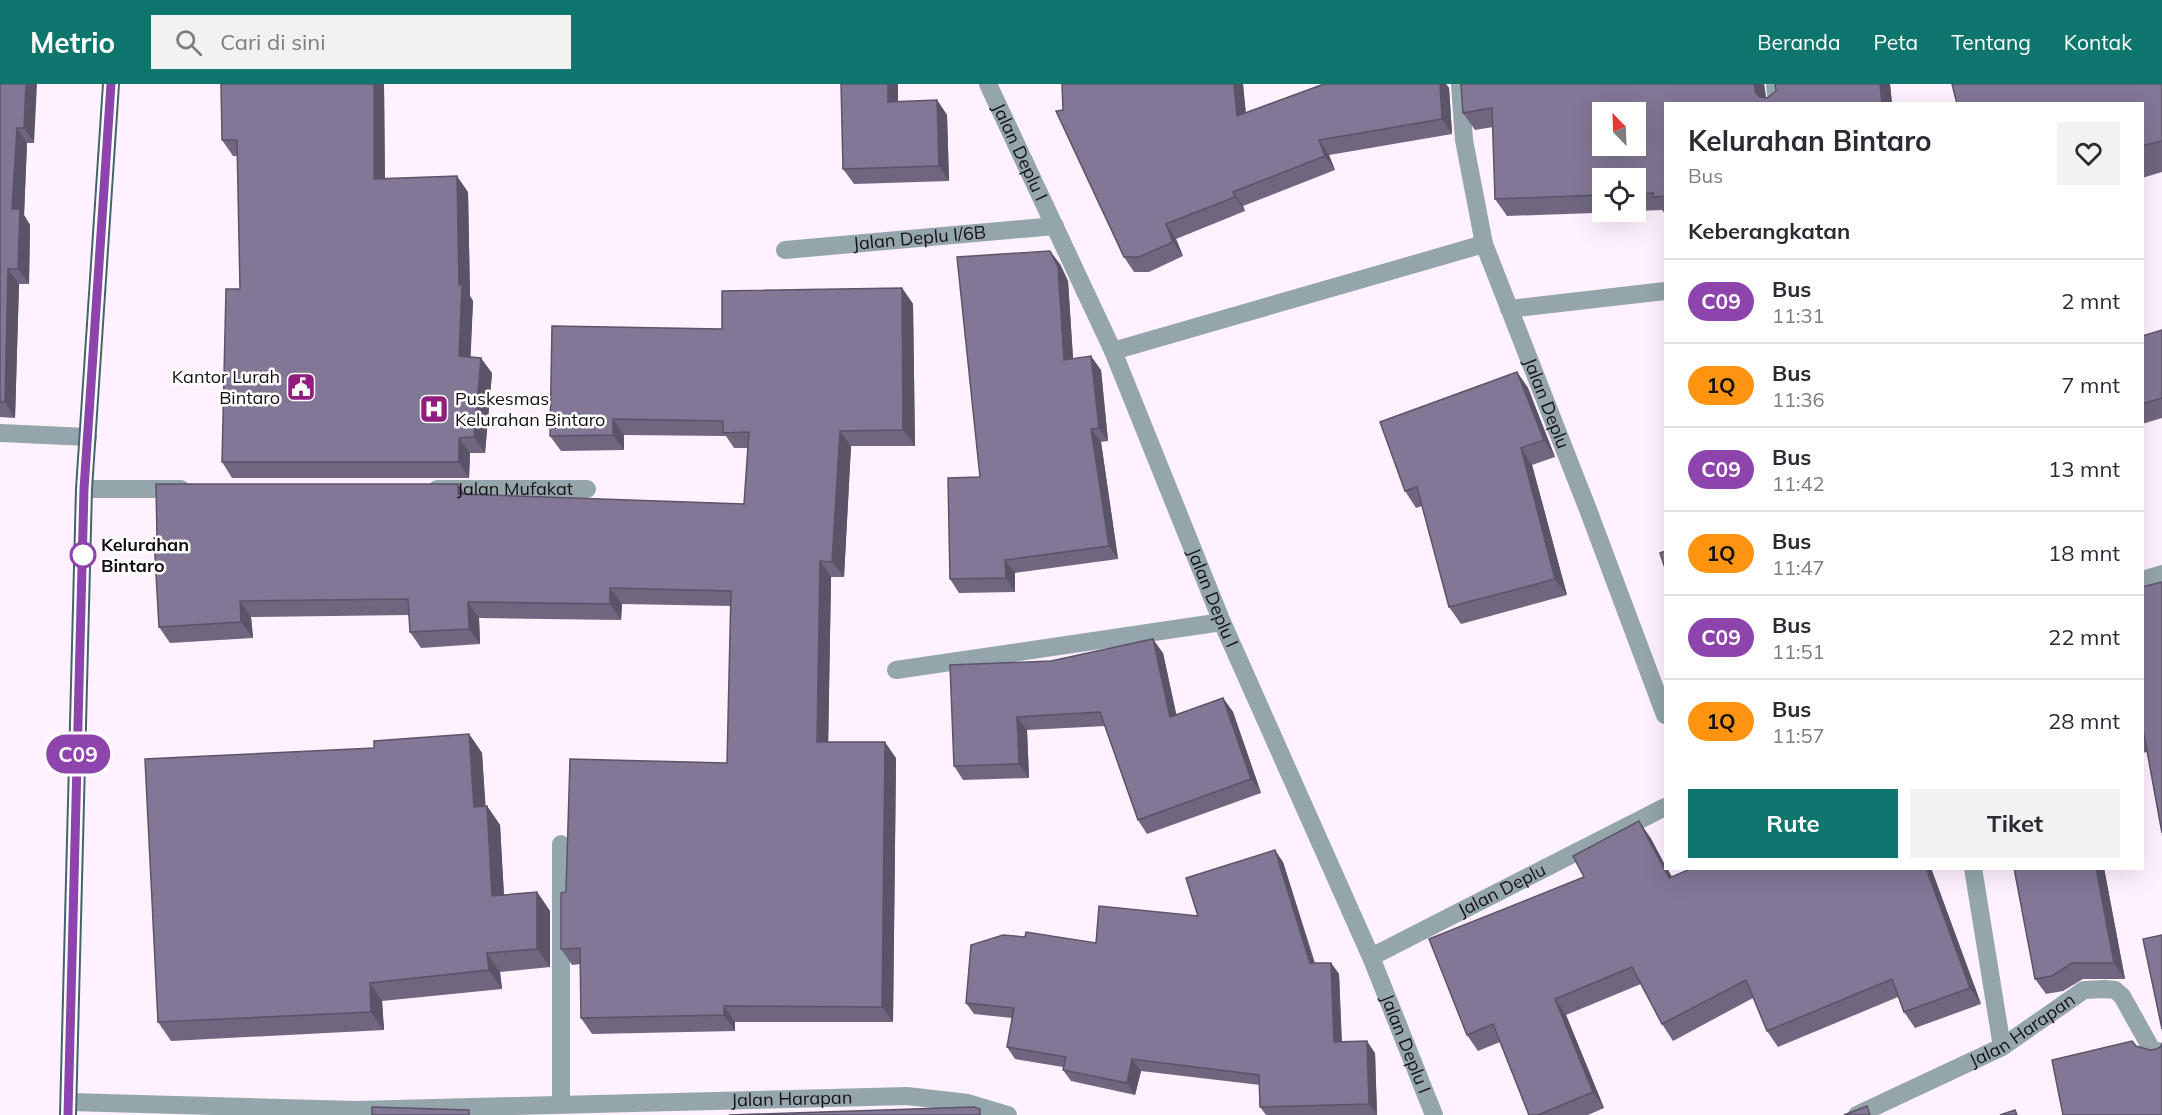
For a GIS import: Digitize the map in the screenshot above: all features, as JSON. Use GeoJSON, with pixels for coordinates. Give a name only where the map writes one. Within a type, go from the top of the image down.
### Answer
{"type":"FeatureCollection","features":[{"type":"Feature","properties":{"kind":"main road"},"geometry":{"type":"LineString","coordinates":[[69,1109],[84,489],[111,84]]}},
{"type":"Feature","properties":{"kind":"street","name":"Jalan Deplu I"},"geometry":{"type":"LineString","coordinates":[[988,84],[1113,351],[1222,622],[1371,957],[1434,1115]]}},
{"type":"Feature","properties":{"kind":"street","name":"Jalan Deplu"},"geometry":{"type":"LineString","coordinates":[[1460,84],[1464,140],[1484,244],[1664,712]]}},
{"type":"Feature","properties":{"kind":"street"},"geometry":{"type":"LineString","coordinates":[[1775,84],[1777,102]]}},
{"type":"Feature","properties":{"kind":"street","name":"Jalan Deplu I/6B"},"geometry":{"type":"LineString","coordinates":[[785,250],[1055,226]]}},
{"type":"Feature","properties":{"kind":"street"},"geometry":{"type":"LineString","coordinates":[[1113,351],[1484,244]]}},
{"type":"Feature","properties":{"kind":"street"},"geometry":{"type":"LineString","coordinates":[[1509,309],[1664,291]]}},
{"type":"Feature","properties":{"kind":"street"},"geometry":{"type":"LineString","coordinates":[[0,433],[88,437]]}},
{"type":"Feature","properties":{"kind":"street"},"geometry":{"type":"LineString","coordinates":[[84,489],[198,489]]}},
{"type":"Feature","properties":{"kind":"street","name":"Jalan Mufakat"},"geometry":{"type":"LineString","coordinates":[[422,489],[587,489]]}},
{"type":"Feature","properties":{"kind":"street"},"geometry":{"type":"LineString","coordinates":[[2144,579],[2162,574]]}},
{"type":"Feature","properties":{"kind":"street"},"geometry":{"type":"LineString","coordinates":[[896,670],[1222,622]]}},
{"type":"Feature","properties":{"kind":"street","name":"Jalan Deplu"},"geometry":{"type":"LineString","coordinates":[[1371,957],[1664,808]]}},
{"type":"Feature","properties":{"kind":"street"},"geometry":{"type":"LineString","coordinates":[[561,844],[561,1104]]}},
{"type":"Feature","properties":{"kind":"street"},"geometry":{"type":"LineString","coordinates":[[1973,870],[2001,1047]]}},
{"type":"Feature","properties":{"kind":"street","name":"Jalan Harapan"},"geometry":{"type":"LineString","coordinates":[[1857,1115],[2001,1047],[2084,990],[2115,990],[2122,996],[2147,1044],[2152,1050],[2162,1052]]}},
{"type":"Feature","properties":{"kind":"street","name":"Jalan Harapan"},"geometry":{"type":"LineString","coordinates":[[69,1109],[357,1112],[561,1104],[709,1107],[908,1096],[968,1103],[1008,1115]]}},
{"type":"Feature","properties":{"kind":"building"},"geometry":{"type":"Polygon","coordinates":[[[0,84],[26,84],[24,128],[17,128],[12,209],[20,209],[18,269],[8,269],[5,402],[0,402],[0,84]]]}},
{"type":"Feature","properties":{"kind":"building"},"geometry":{"type":"Polygon","coordinates":[[[221,84],[374,84],[374,179],[457,176],[459,285],[462,285],[459,356],[481,358],[474,437],[459,438],[459,462],[222,462],[226,289],[240,289],[237,140],[222,140],[221,84]]]}},
{"type":"Feature","properties":{"kind":"building"},"geometry":{"type":"Polygon","coordinates":[[[841,84],[888,84],[888,102],[937,100],[939,166],[843,169],[841,84]]]}},
{"type":"Feature","properties":{"kind":"building"},"geometry":{"type":"Polygon","coordinates":[[[1062,84],[1234,84],[1237,116],[1324,84],[1440,84],[1442,119],[1319,140],[1325,156],[1233,192],[1235,197],[1166,224],[1173,242],[1139,257],[1124,257],[1056,111],[1063,110],[1062,84]]]}},
{"type":"Feature","properties":{"kind":"building"},"geometry":{"type":"Polygon","coordinates":[[[1461,84],[1754,84],[1756,93],[1760,97],[1767,98],[1776,91],[1775,84],[1880,84],[1882,102],[1664,102],[1664,196],[1653,197],[1653,193],[1646,193],[1646,168],[1592,168],[1592,195],[1495,199],[1492,108],[1463,113],[1461,84]]]}},
{"type":"Feature","properties":{"kind":"building"},"geometry":{"type":"Polygon","coordinates":[[[1952,84],[2162,84],[2162,141],[2144,146],[2144,102],[1956,102],[1952,84]]]}},
{"type":"Feature","properties":{"kind":"building"},"geometry":{"type":"Polygon","coordinates":[[[1050,251],[1058,267],[1064,360],[1091,356],[1099,428],[1091,429],[1109,546],[1005,560],[1006,578],[950,579],[948,478],[980,477],[957,257],[1050,251]]]}},
{"type":"Feature","properties":{"kind":"building"},"geometry":{"type":"Polygon","coordinates":[[[902,288],[903,430],[840,431],[832,562],[820,561],[817,742],[885,742],[882,1007],[724,1006],[724,1015],[581,1018],[580,948],[561,949],[561,893],[566,892],[570,759],[727,763],[731,591],[610,588],[610,604],[468,602],[469,629],[410,632],[408,599],[240,601],[241,622],[159,627],[154,538],[157,538],[156,484],[458,484],[458,494],[744,504],[749,432],[723,433],[723,421],[613,419],[613,435],[550,436],[552,326],[722,329],[722,291],[902,288]]]}},
{"type":"Feature","properties":{"kind":"building"},"geometry":{"type":"Polygon","coordinates":[[[2162,330],[2162,398],[2144,403],[2144,335],[2162,330]]]}},
{"type":"Feature","properties":{"kind":"building"},"geometry":{"type":"Polygon","coordinates":[[[1517,372],[1544,440],[1521,448],[1555,579],[1449,607],[1417,487],[1405,491],[1380,422],[1517,372]]]}},
{"type":"Feature","properties":{"kind":"building"},"geometry":{"type":"Polygon","coordinates":[[[1664,551],[1664,565],[1660,553],[1664,551]]]}},
{"type":"Feature","properties":{"kind":"building"},"geometry":{"type":"Polygon","coordinates":[[[2162,582],[2162,833],[2144,734],[2144,586],[2162,582]]]}},
{"type":"Feature","properties":{"kind":"building"},"geometry":{"type":"Polygon","coordinates":[[[1153,639],[1170,717],[1223,698],[1251,779],[1138,820],[1100,712],[1017,717],[1019,764],[954,766],[950,665],[1051,661],[1153,639]]]}},
{"type":"Feature","properties":{"kind":"building"},"geometry":{"type":"Polygon","coordinates":[[[469,734],[474,807],[487,806],[492,896],[537,892],[537,949],[487,953],[489,970],[370,983],[371,1012],[158,1022],[145,759],[374,748],[374,741],[469,734]]]}},
{"type":"Feature","properties":{"kind":"building"},"geometry":{"type":"Polygon","coordinates":[[[1639,821],[1669,878],[1688,870],[1927,870],[1970,988],[1904,1012],[1892,979],[1767,1031],[1746,980],[1662,1024],[1632,967],[1555,999],[1593,1092],[1538,1115],[1529,1115],[1493,1024],[1467,1035],[1429,939],[1584,877],[1573,856],[1639,821]]]}},
{"type":"Feature","properties":{"kind":"building"},"geometry":{"type":"Polygon","coordinates":[[[1275,850],[1310,963],[1331,963],[1334,1042],[1367,1041],[1369,1104],[1260,1107],[1259,1075],[1132,1059],[1127,1083],[1063,1070],[1066,1057],[1007,1047],[1014,1008],[966,1003],[971,945],[1003,935],[1025,937],[1026,932],[1096,943],[1099,906],[1198,916],[1186,878],[1275,850]]]}},
{"type":"Feature","properties":{"kind":"building"},"geometry":{"type":"Polygon","coordinates":[[[2014,870],[2096,870],[2114,963],[2072,963],[2052,976],[2035,979],[2014,870]]]}},
{"type":"Feature","properties":{"kind":"building"},"geometry":{"type":"Polygon","coordinates":[[[2162,935],[2162,1029],[2143,939],[2162,935]]]}},
{"type":"Feature","properties":{"kind":"building"},"geometry":{"type":"Polygon","coordinates":[[[2132,1041],[2136,1046],[2150,1050],[2157,1049],[2162,1043],[2162,1115],[2063,1115],[2052,1060],[2132,1041]]]}},
{"type":"Feature","properties":{"kind":"building"},"geometry":{"type":"Polygon","coordinates":[[[1867,1106],[1870,1115],[1844,1115],[1867,1106]]]}},
{"type":"Feature","properties":{"kind":"building"},"geometry":{"type":"Polygon","coordinates":[[[372,1107],[469,1110],[469,1115],[372,1115],[372,1107]]]}},
{"type":"Feature","properties":{"kind":"building"},"geometry":{"type":"Polygon","coordinates":[[[974,1107],[980,1109],[980,1115],[729,1115],[974,1107]]]}},
{"type":"Feature","properties":{"kind":"building"},"geometry":{"type":"Polygon","coordinates":[[[2015,1110],[2017,1115],[2000,1115],[2015,1110]]]}},
{"type":"Feature","properties":{"kind":"bus line","name":"C09"},"geometry":{"type":"LineString","coordinates":[[68,1115],[84,489],[111,84]]}},
{"type":"Feature","properties":{"kind":"place","name":"Kantor Lurah Bintaro"},"geometry":{"type":"Point","coordinates":[301,387]}},
{"type":"Feature","properties":{"kind":"place","name":"Puskesmas Kelurahan Bintaro"},"geometry":{"type":"Point","coordinates":[434,409]}},
{"type":"Feature","properties":{"kind":"place","name":"Kelurahan Bintaro"},"geometry":{"type":"Point","coordinates":[83,555]}}]}
